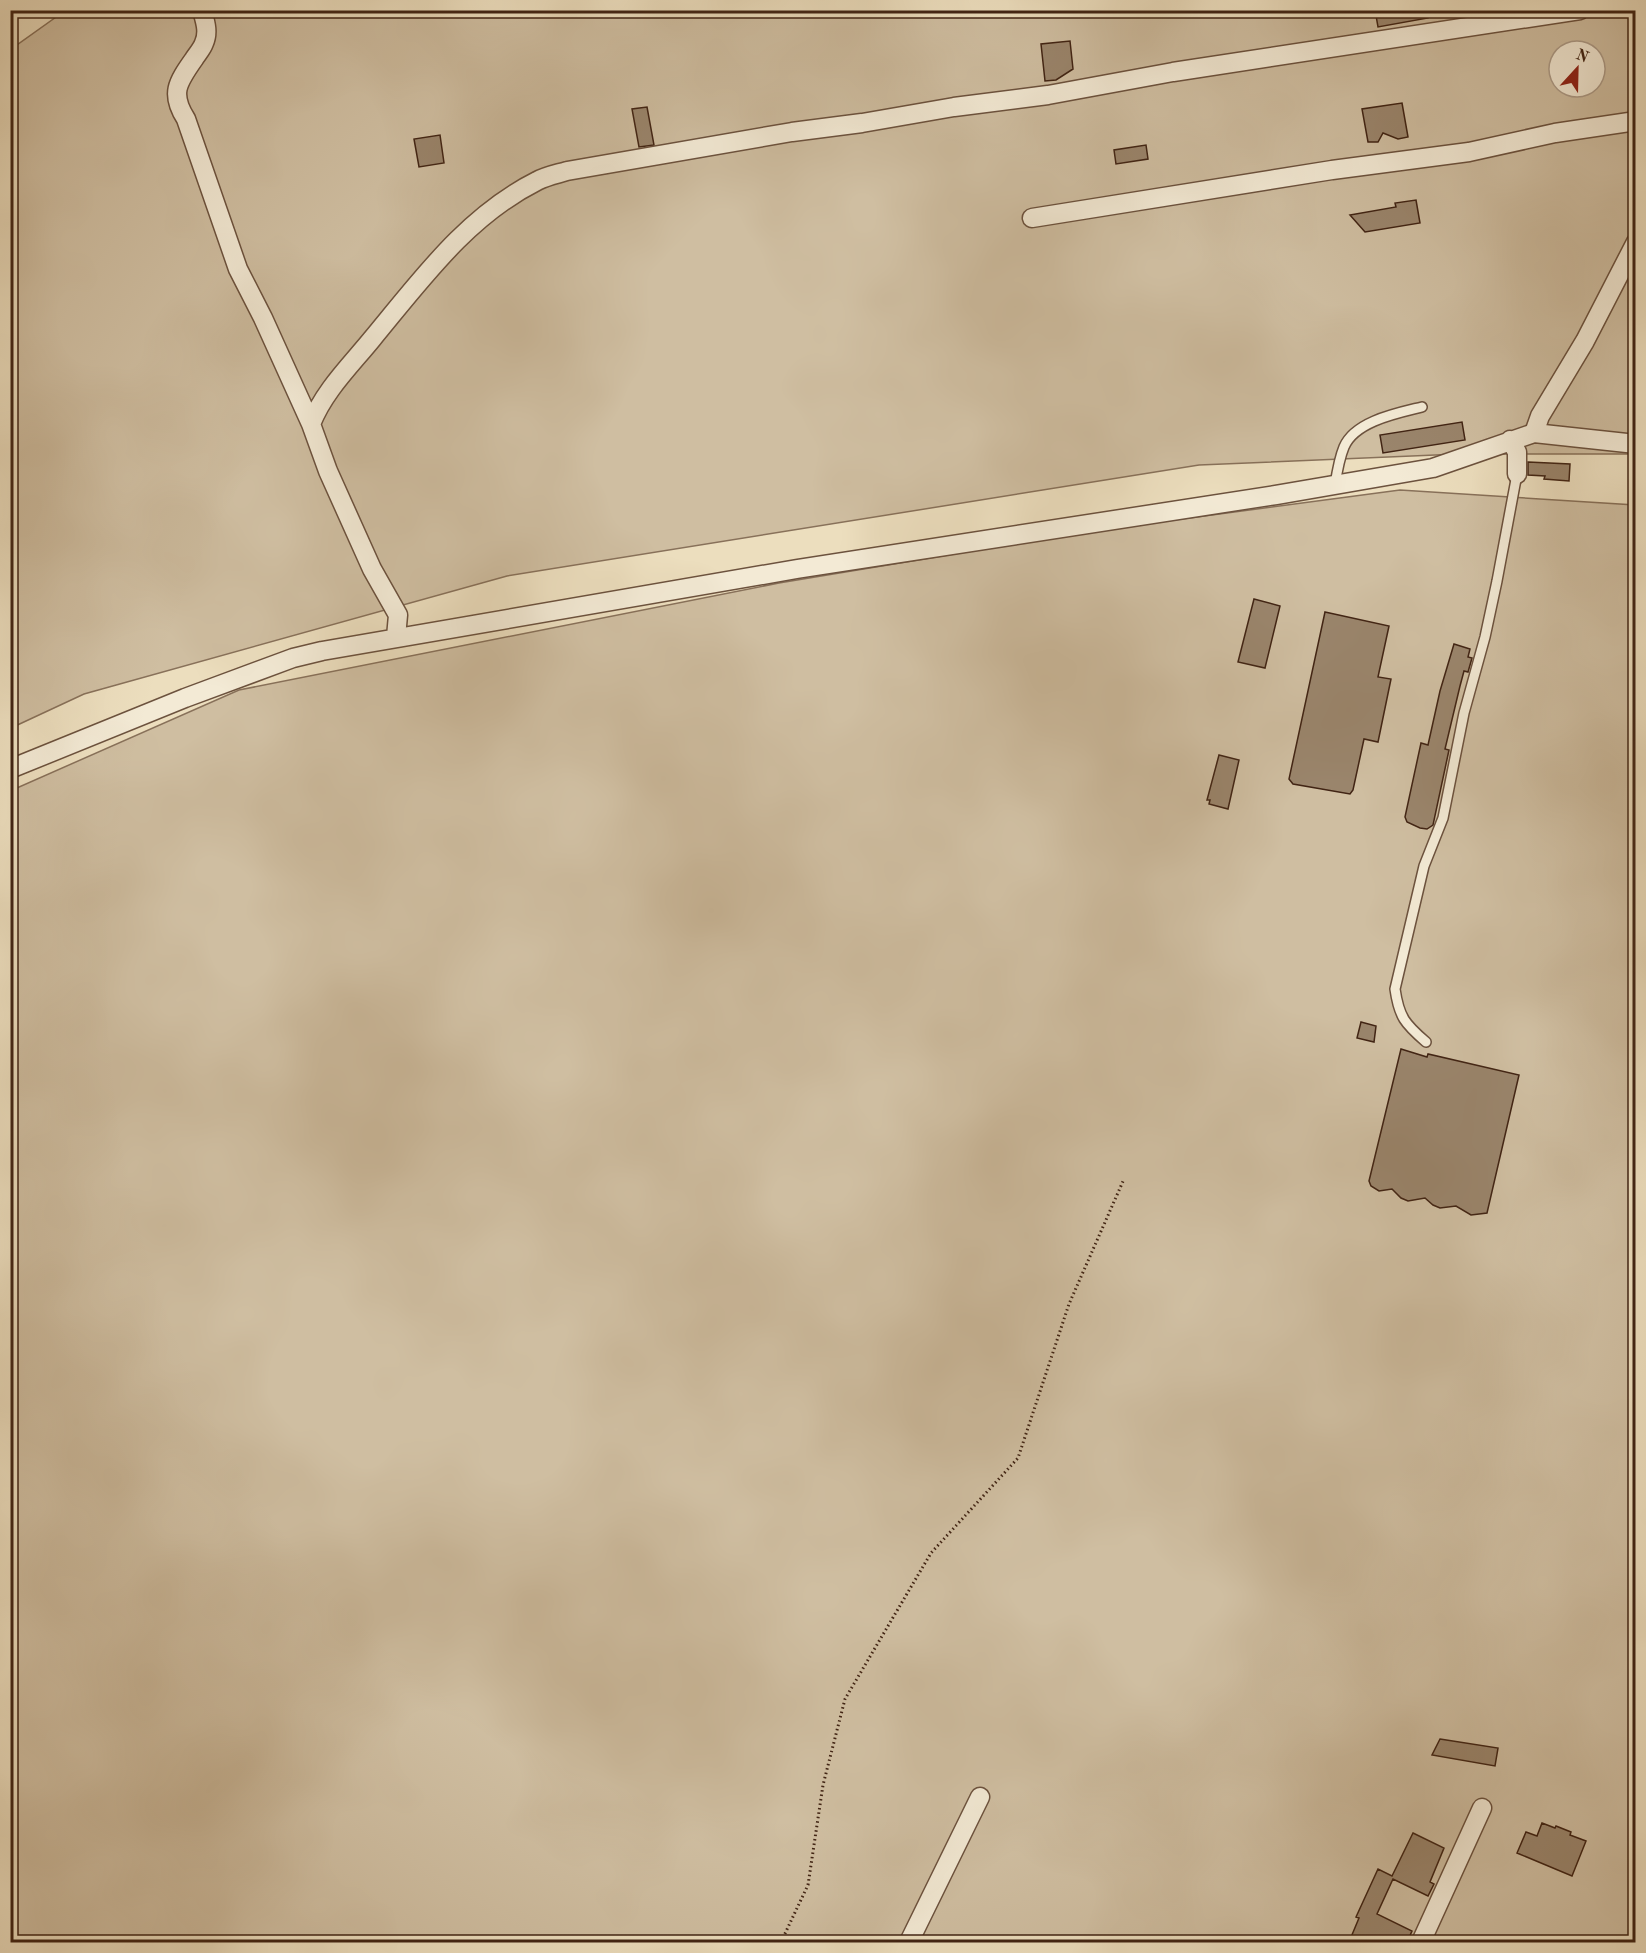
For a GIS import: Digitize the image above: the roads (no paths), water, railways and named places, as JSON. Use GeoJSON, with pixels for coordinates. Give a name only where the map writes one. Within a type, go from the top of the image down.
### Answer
{"type":"FeatureCollection","features":[{"type":"Feature","properties":{"kind":"street"},"geometry":{"type":"LineString","coordinates":[[202,10],[207,27],[204,44],[182,78],[176,95],[178,107],[186,120],[238,269],[311,424],[328,471],[368,560],[398,615],[396,638]]}},
{"type":"Feature","properties":{"kind":"street"},"geometry":{"type":"LineString","coordinates":[[311,424],[324,396],[452,244],[498,206],[538,180],[567,171],[792,132],[862,123],[1152,75],[1580,10]]}},
{"type":"Feature","properties":{"kind":"street"},"geometry":{"type":"LineString","coordinates":[[1032,218],[1332,170],[1469,152],[1555,133],[1635,121]]}},
{"type":"Feature","properties":{"kind":"street"},"geometry":{"type":"LineString","coordinates":[[1534,433],[1540,416],[1585,341],[1635,242]]}},
{"type":"Feature","properties":{"kind":"street"},"geometry":{"type":"LineString","coordinates":[[10,769],[185,698],[293,658],[396,638],[809,567],[1433,468],[1534,433],[1635,444]]}},
{"type":"Feature","properties":{"kind":"street"},"geometry":{"type":"LineString","coordinates":[[1510,440],[1517,452],[1517,474]]}},
{"type":"Feature","properties":{"kind":"street"},"geometry":{"type":"LineString","coordinates":[[909,1942],[980,1797]]}},
{"type":"Feature","properties":{"kind":"street"},"geometry":{"type":"LineString","coordinates":[[1421,1942],[1482,1808]]}},
{"type":"Feature","properties":{"kind":"lane"},"geometry":{"type":"LineString","coordinates":[[1335,485],[1344,446],[1356,432],[1376,420],[1422,406]]}},
{"type":"Feature","properties":{"kind":"lane"},"geometry":{"type":"LineString","coordinates":[[1426,1042],[1410,1028],[1398,1010],[1395,989],[1424,867],[1443,818],[1464,713],[1485,637],[1517,474]]}}]}
